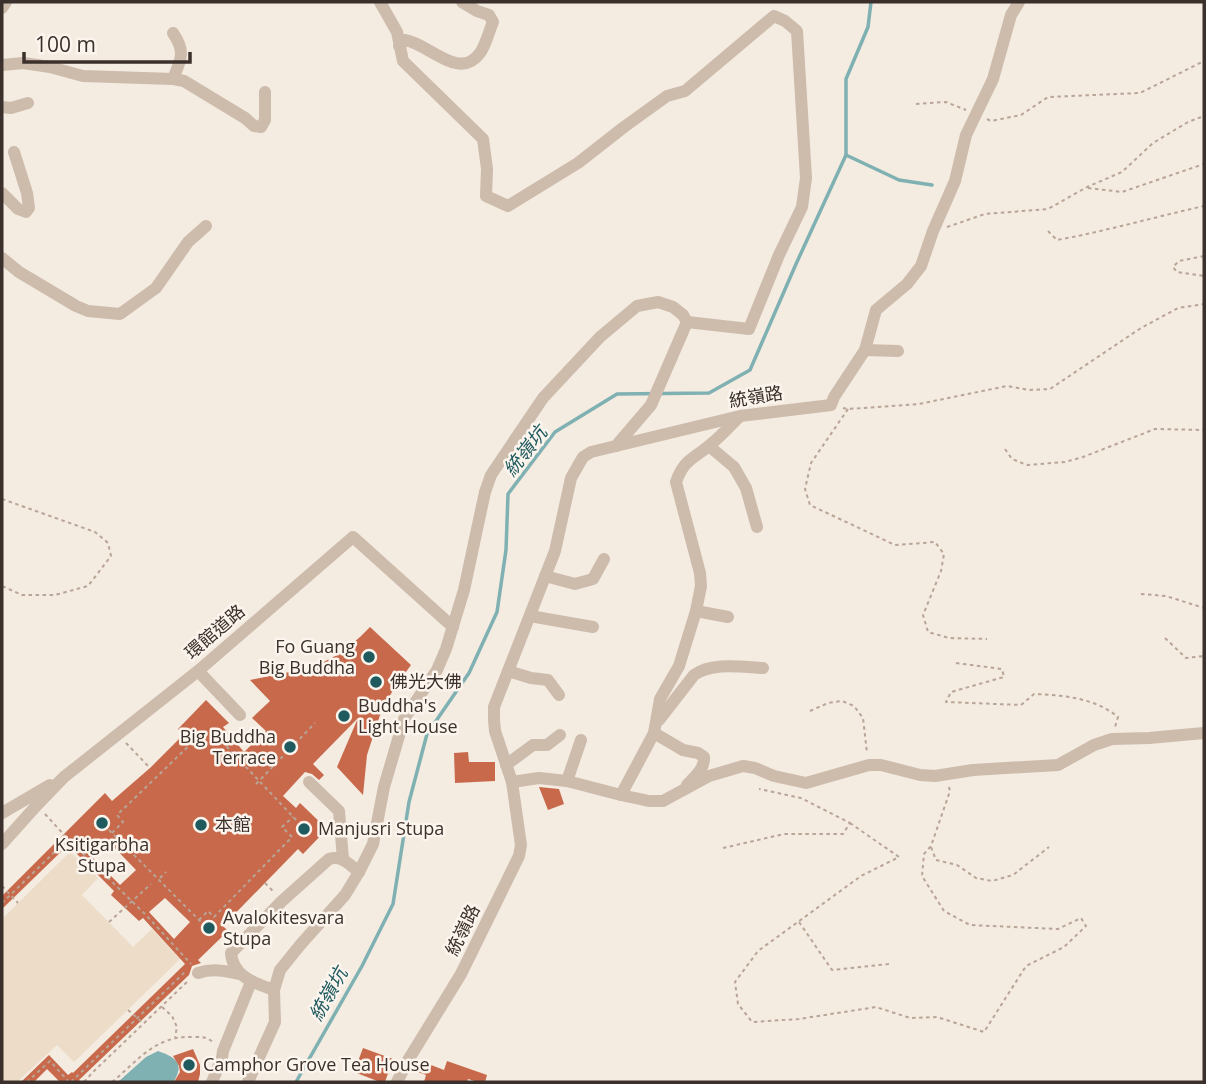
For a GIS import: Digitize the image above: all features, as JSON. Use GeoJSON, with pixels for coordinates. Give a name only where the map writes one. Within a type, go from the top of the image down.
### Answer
{"type":"FeatureCollection","features":[{"type":"Feature","properties":{"kind":"street"},"geometry":{"type":"LineString","coordinates":[[2,8],[6,2]]}},
{"type":"Feature","properties":{"kind":"street"},"geometry":{"type":"LineString","coordinates":[[399,46],[405,40],[414,41],[446,61],[461,64],[471,61],[481,53],[493,22],[489,15],[462,2]]}},
{"type":"Feature","properties":{"kind":"street"},"geometry":{"type":"LineString","coordinates":[[248,1082],[275,1022],[274,990],[280,970],[345,895],[373,844],[384,787],[404,719],[437,670],[446,649],[464,590],[491,475],[543,398],[600,337],[637,306],[658,302],[673,307],[687,322],[749,329],[779,255],[802,208],[806,178],[797,31],[774,16],[769,2]]}},
{"type":"Feature","properties":{"kind":"street"},"geometry":{"type":"LineString","coordinates":[[831,405],[865,350],[876,310],[907,284],[920,266],[955,181],[965,135],[993,79],[1011,15],[1019,2]]}},
{"type":"Feature","properties":{"kind":"street"},"geometry":{"type":"LineString","coordinates":[[378,3],[397,32],[402,61],[484,139],[488,169],[486,196],[508,206],[578,163],[667,96],[685,91],[774,16]]}},
{"type":"Feature","properties":{"kind":"street"},"geometry":{"type":"LineString","coordinates":[[173,33],[181,45],[182,58],[173,79]]}},
{"type":"Feature","properties":{"kind":"street"},"geometry":{"type":"LineString","coordinates":[[2,65],[23,63],[83,76],[184,81],[254,126],[261,127],[265,120],[265,92]]}},
{"type":"Feature","properties":{"kind":"street"},"geometry":{"type":"LineString","coordinates":[[2,107],[11,108],[28,103]]}},
{"type":"Feature","properties":{"kind":"street"},"geometry":{"type":"LineString","coordinates":[[2,193],[18,209],[26,212],[29,208],[14,152]]}},
{"type":"Feature","properties":{"kind":"street"},"geometry":{"type":"LineString","coordinates":[[2,258],[19,272],[76,306],[88,311],[120,314],[156,288],[188,243],[206,226]]}},
{"type":"Feature","properties":{"kind":"street"},"geometry":{"type":"LineString","coordinates":[[615,447],[651,405],[687,322]]}},
{"type":"Feature","properties":{"kind":"street"},"geometry":{"type":"LineString","coordinates":[[865,350],[898,351]]}},
{"type":"Feature","properties":{"kind":"street","name":"統嶺路"},"geometry":{"type":"LineString","coordinates":[[397,1082],[461,974],[519,856],[521,845],[512,782],[495,731],[494,707],[555,551],[568,490],[583,457],[591,452],[740,416],[831,405]]}},
{"type":"Feature","properties":{"kind":"street"},"geometry":{"type":"LineString","coordinates":[[655,728],[660,699],[679,666],[701,586],[676,482],[687,461],[709,446],[740,416]]}},
{"type":"Feature","properties":{"kind":"street"},"geometry":{"type":"LineString","coordinates":[[709,446],[734,467],[746,488],[757,527]]}},
{"type":"Feature","properties":{"kind":"street","name":"環館道路"},"geometry":{"type":"LineString","coordinates":[[2,844],[64,777],[198,671],[353,537],[453,626]]}},
{"type":"Feature","properties":{"kind":"street"},"geometry":{"type":"LineString","coordinates":[[545,576],[575,584],[584,582],[593,579],[604,559]]}},
{"type":"Feature","properties":{"kind":"street"},"geometry":{"type":"LineString","coordinates":[[695,611],[728,617]]}},
{"type":"Feature","properties":{"kind":"street"},"geometry":{"type":"LineString","coordinates":[[530,616],[593,627]]}},
{"type":"Feature","properties":{"kind":"street"},"geometry":{"type":"LineString","coordinates":[[621,795],[655,728],[694,675],[711,667],[763,668]]}},
{"type":"Feature","properties":{"kind":"street"},"geometry":{"type":"LineString","coordinates":[[198,671],[240,715]]}},
{"type":"Feature","properties":{"kind":"street"},"geometry":{"type":"LineString","coordinates":[[508,671],[548,680],[559,695]]}},
{"type":"Feature","properties":{"kind":"street"},"geometry":{"type":"LineString","coordinates":[[655,728],[683,750],[704,757],[700,770],[679,794]]}},
{"type":"Feature","properties":{"kind":"street"},"geometry":{"type":"LineString","coordinates":[[512,782],[539,779],[567,781],[649,801],[663,801],[709,776],[743,766],[806,783],[869,765],[935,776],[973,770],[1058,765],[1094,745],[1112,739],[1204,733]]}},
{"type":"Feature","properties":{"kind":"street"},"geometry":{"type":"LineString","coordinates":[[506,765],[533,745],[547,745],[560,735]]}},
{"type":"Feature","properties":{"kind":"street"},"geometry":{"type":"LineString","coordinates":[[567,781],[581,740]]}},
{"type":"Feature","properties":{"kind":"street"},"geometry":{"type":"LineString","coordinates":[[2,813],[64,777]]}},
{"type":"Feature","properties":{"kind":"street"},"geometry":{"type":"LineString","coordinates":[[309,782],[339,811],[342,859]]}},
{"type":"Feature","properties":{"kind":"street"},"geometry":{"type":"LineString","coordinates":[[212,1082],[247,995],[245,978],[231,958],[232,951],[329,859],[342,859],[359,873]]}},
{"type":"Feature","properties":{"kind":"street"},"geometry":{"type":"LineString","coordinates":[[198,973],[218,970],[274,990]]}},
{"type":"Feature","properties":{"kind":"path"},"geometry":{"type":"LineString","coordinates":[[916,104],[946,103],[991,121],[1021,115],[1048,97],[1140,93],[1204,61]]}},
{"type":"Feature","properties":{"kind":"path"},"geometry":{"type":"LineString","coordinates":[[933,231],[985,214],[1048,209],[1087,187],[1122,172],[1153,143],[1188,122],[1204,116]]}},
{"type":"Feature","properties":{"kind":"path"},"geometry":{"type":"LineString","coordinates":[[1087,187],[1122,192],[1204,164]]}},
{"type":"Feature","properties":{"kind":"path"},"geometry":{"type":"LineString","coordinates":[[1048,231],[1057,240],[1204,206]]}},
{"type":"Feature","properties":{"kind":"path"},"geometry":{"type":"LineString","coordinates":[[1204,256],[1179,261],[1173,267],[1177,272],[1204,276]]}},
{"type":"Feature","properties":{"kind":"path"},"geometry":{"type":"LineString","coordinates":[[831,405],[848,409],[919,404],[1007,386],[1029,390],[1050,389],[1141,328],[1178,308],[1204,304]]}},
{"type":"Feature","properties":{"kind":"path"},"geometry":{"type":"LineString","coordinates":[[848,409],[811,463],[805,489],[810,505],[895,545],[935,542],[944,554],[941,571],[923,614],[928,632],[949,638],[988,639]]}},
{"type":"Feature","properties":{"kind":"path"},"geometry":{"type":"LineString","coordinates":[[1005,449],[1012,459],[1027,465],[1065,462],[1155,429],[1204,430]]}},
{"type":"Feature","properties":{"kind":"path"},"geometry":{"type":"LineString","coordinates":[[2,499],[95,532],[108,543],[111,556],[88,586],[55,596],[22,595],[2,586]]}},
{"type":"Feature","properties":{"kind":"path"},"geometry":{"type":"LineString","coordinates":[[1141,594],[1166,596],[1204,608]]}},
{"type":"Feature","properties":{"kind":"path"},"geometry":{"type":"LineString","coordinates":[[1165,638],[1186,658],[1204,656]]}},
{"type":"Feature","properties":{"kind":"path"},"geometry":{"type":"LineString","coordinates":[[956,663],[1002,669],[1004,677],[951,692],[946,702],[1021,705],[1034,694],[1065,695],[1109,709],[1118,716],[1112,739]]}},
{"type":"Feature","properties":{"kind":"path"},"geometry":{"type":"LineString","coordinates":[[810,711],[828,703],[842,701],[853,706],[863,718],[869,765]]}},
{"type":"Feature","properties":{"kind":"path"},"geometry":{"type":"LineString","coordinates":[[256,783],[315,723]]}},
{"type":"Feature","properties":{"kind":"path"},"geometry":{"type":"LineString","coordinates":[[212,731],[298,822]]}},
{"type":"Feature","properties":{"kind":"path"},"geometry":{"type":"LineString","coordinates":[[118,734],[150,768]]}},
{"type":"Feature","properties":{"kind":"path"},"geometry":{"type":"LineString","coordinates":[[203,924],[110,831],[123,822],[117,815],[197,738],[204,745],[216,734]]}},
{"type":"Feature","properties":{"kind":"path"},"geometry":{"type":"LineString","coordinates":[[759,789],[801,798],[850,822],[899,857],[861,876],[758,951],[735,982],[737,1004],[752,1022],[799,1019],[876,1007],[910,1018],[937,1017],[984,1032],[1026,966],[1064,947],[1086,926],[1081,918],[1058,929],[970,925],[944,911],[922,876],[924,854],[931,846],[950,791],[948,773]]}},
{"type":"Feature","properties":{"kind":"path"},"geometry":{"type":"LineString","coordinates":[[27,1082],[50,1061],[70,1082],[191,965],[37,805]]}},
{"type":"Feature","properties":{"kind":"path"},"geometry":{"type":"LineString","coordinates":[[199,920],[208,911],[215,917],[292,837],[282,827],[293,817]]}},
{"type":"Feature","properties":{"kind":"path"},"geometry":{"type":"LineString","coordinates":[[723,848],[784,834],[843,834],[850,822]]}},
{"type":"Feature","properties":{"kind":"path"},"geometry":{"type":"LineString","coordinates":[[2,904],[68,839]]}},
{"type":"Feature","properties":{"kind":"path"},"geometry":{"type":"LineString","coordinates":[[931,846],[936,860],[957,865],[976,878],[992,881],[1013,876],[1049,848]]}},
{"type":"Feature","properties":{"kind":"path"},"geometry":{"type":"LineString","coordinates":[[253,869],[257,873]]}},
{"type":"Feature","properties":{"kind":"path"},"geometry":{"type":"LineString","coordinates":[[160,879],[166,872]]}},
{"type":"Feature","properties":{"kind":"path"},"geometry":{"type":"LineString","coordinates":[[109,922],[152,884]]}},
{"type":"Feature","properties":{"kind":"path"},"geometry":{"type":"LineString","coordinates":[[2,887],[18,903]]}},
{"type":"Feature","properties":{"kind":"path"},"geometry":{"type":"LineString","coordinates":[[799,922],[832,970],[889,964]]}},
{"type":"Feature","properties":{"kind":"path"},"geometry":{"type":"LineString","coordinates":[[84,1082],[198,973]]}},
{"type":"Feature","properties":{"kind":"path"},"geometry":{"type":"LineString","coordinates":[[161,1006],[172,1016],[177,1027],[174,1038]]}},
{"type":"Feature","properties":{"kind":"path"},"geometry":{"type":"LineString","coordinates":[[128,1010],[143,1023]]}},
{"type":"Feature","properties":{"kind":"path"},"geometry":{"type":"LineString","coordinates":[[112,1082],[149,1050],[168,1039],[208,1038],[223,1051]]}},
{"type":"Feature","properties":{"kind":"shaded area"},"geometry":{"type":"Polygon","coordinates":[[[70,852],[98,878],[82,895],[133,947],[152,929],[180,959],[74,1062],[57,1045],[17,1082],[2,1082],[2,919],[70,852]]]}},
{"type":"Feature","properties":{"kind":"water"},"geometry":{"type":"Polygon","coordinates":[[[158,1051],[169,1056],[178,1065],[179,1070],[174,1081],[118,1082],[146,1057],[158,1051]]]}},
{"type":"Feature","properties":{"kind":"building"},"geometry":{"type":"Polygon","coordinates":[[[370,627],[411,665],[382,709],[367,755],[363,795],[337,767],[358,718],[313,764],[324,775],[319,780],[305,772],[283,796],[296,808],[300,803],[327,829],[303,854],[298,849],[223,926],[228,931],[198,960],[201,963],[192,966],[189,975],[79,1080],[81,1082],[60,1082],[47,1069],[34,1082],[21,1082],[49,1055],[68,1075],[73,1073],[185,964],[143,918],[139,921],[111,895],[114,891],[68,845],[2,909],[2,896],[105,793],[112,801],[150,768],[184,734],[178,729],[206,700],[229,723],[223,727],[244,752],[266,731],[252,718],[270,701],[250,680],[314,667],[341,653],[370,627]],[[109,842],[92,857],[120,885],[136,870],[109,842]],[[165,898],[149,912],[174,939],[190,922],[165,898]]]}},
{"type":"Feature","properties":{"kind":"building"},"geometry":{"type":"Polygon","coordinates":[[[468,752],[469,762],[495,762],[495,781],[455,783],[454,753],[468,752]]]}},
{"type":"Feature","properties":{"kind":"building"},"geometry":{"type":"Polygon","coordinates":[[[539,787],[559,789],[564,804],[548,810],[539,787]]]}},
{"type":"Feature","properties":{"kind":"building"},"geometry":{"type":"Polygon","coordinates":[[[363,1048],[393,1059],[385,1082],[354,1072],[363,1048]]]}},
{"type":"Feature","properties":{"kind":"building","name":"Camphor Grove Tea House"},"geometry":{"type":"Polygon","coordinates":[[[193,1049],[200,1065],[198,1082],[174,1082],[180,1072],[173,1056],[193,1049]]]}},
{"type":"Feature","properties":{"kind":"building"},"geometry":{"type":"Polygon","coordinates":[[[418,1060],[444,1070],[447,1061],[487,1075],[485,1082],[468,1079],[467,1082],[424,1082],[426,1075],[413,1070],[418,1060]]]}},
{"type":"Feature","properties":{"kind":"waterway","name":"統嶺坑"},"geometry":{"type":"LineString","coordinates":[[296,1082],[362,966],[393,904],[409,802],[427,734],[469,673],[497,612],[506,550],[508,494],[555,432],[617,394],[709,393],[750,370],[846,155],[846,79],[868,27],[871,2]]}},
{"type":"Feature","properties":{"kind":"waterway"},"geometry":{"type":"LineString","coordinates":[[846,155],[899,180],[932,185]]}},
{"type":"Feature","properties":{"kind":"place","name":"Fo Guang Big Buddha"},"geometry":{"type":"Point","coordinates":[369,657]}},
{"type":"Feature","properties":{"kind":"place","name":"佛光大佛"},"geometry":{"type":"Point","coordinates":[376,682]}},
{"type":"Feature","properties":{"kind":"place","name":"Buddha's Light House"},"geometry":{"type":"Point","coordinates":[344,716]}},
{"type":"Feature","properties":{"kind":"place","name":"Big Buddha Terrace"},"geometry":{"type":"Point","coordinates":[290,747]}},
{"type":"Feature","properties":{"kind":"place","name":"Ksitigarbha Stupa"},"geometry":{"type":"Point","coordinates":[102,823]}},
{"type":"Feature","properties":{"kind":"place","name":"本館"},"geometry":{"type":"Point","coordinates":[201,825]}},
{"type":"Feature","properties":{"kind":"place","name":"Manjusri Stupa"},"geometry":{"type":"Point","coordinates":[304,829]}},
{"type":"Feature","properties":{"kind":"place","name":"Avalokitesvara Stupa"},"geometry":{"type":"Point","coordinates":[209,928]}},
{"type":"Feature","properties":{"kind":"place","name":"Camphor Grove Tea House"},"geometry":{"type":"Point","coordinates":[189,1065]}}]}
